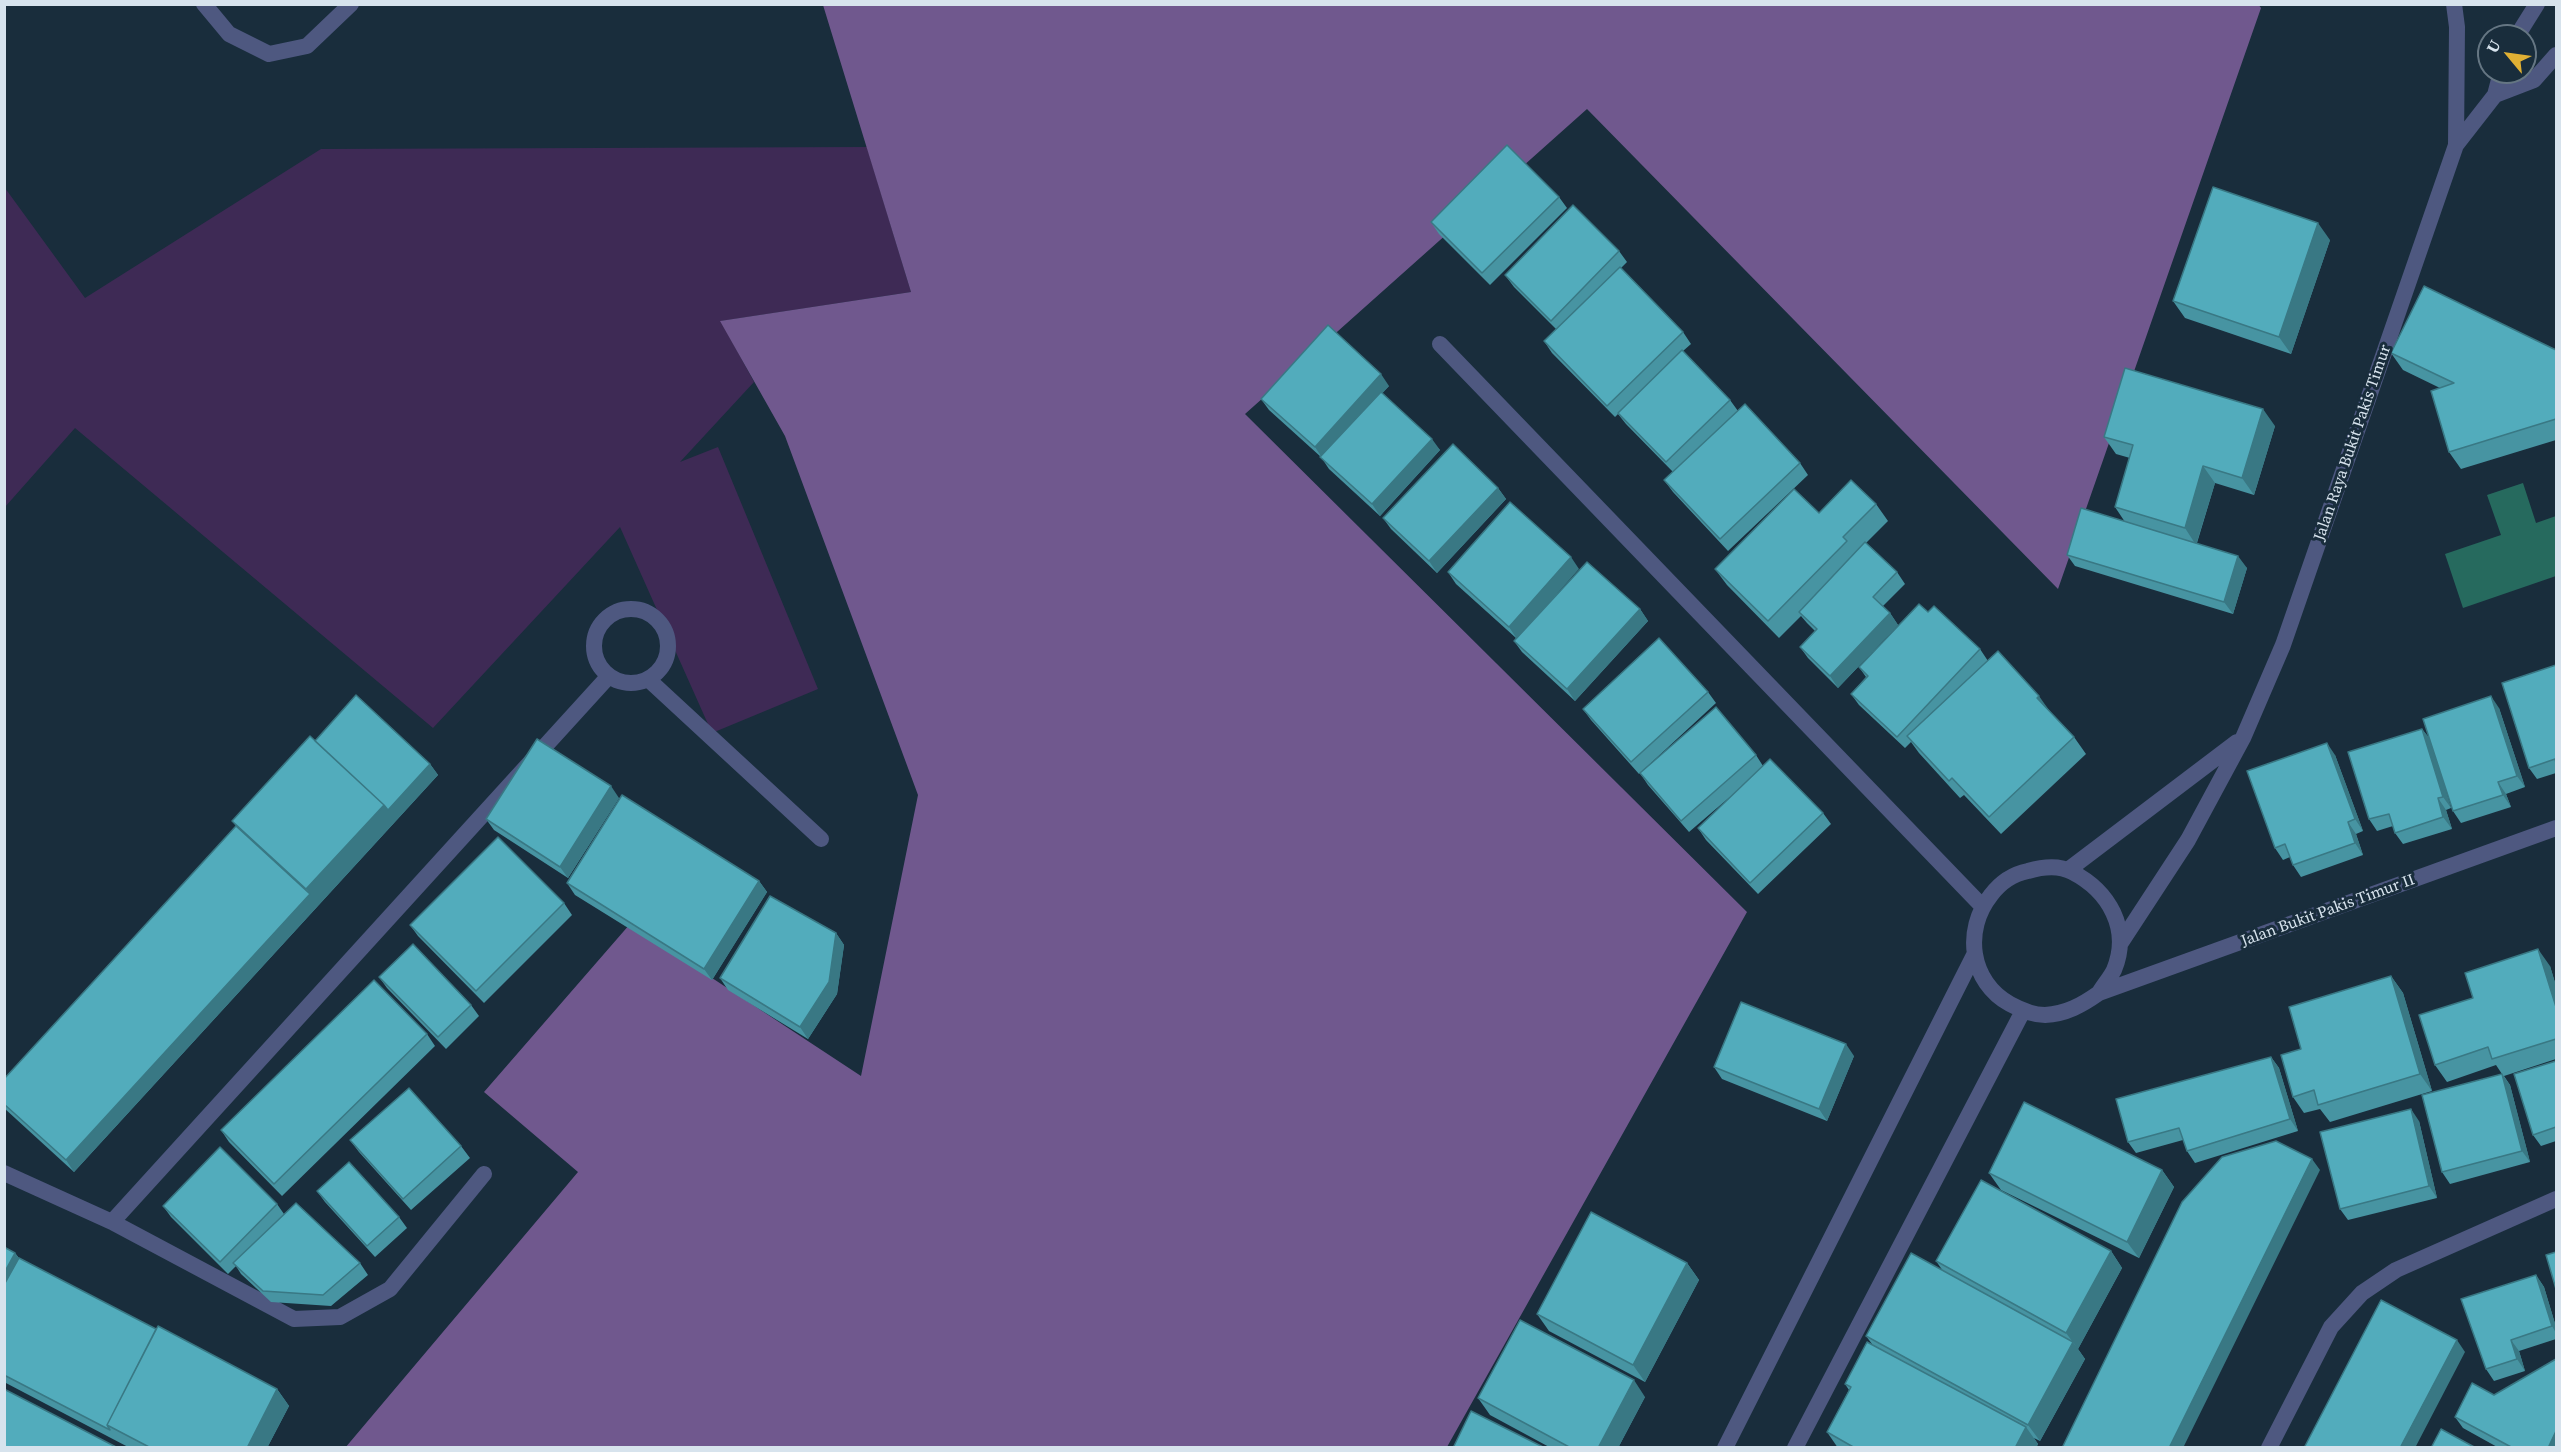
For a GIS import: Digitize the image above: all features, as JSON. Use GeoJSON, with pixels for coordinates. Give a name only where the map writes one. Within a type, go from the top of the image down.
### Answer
{"type":"FeatureCollection","features":[{"type":"Feature","properties":{"kind":"street"},"geometry":{"type":"LineString","coordinates":[[204,4],[229,34],[269,54],[307,46],[351,4]]}},
{"type":"Feature","properties":{"kind":"street","name":"Jalan Raya Bukit Pakis Timur"},"geometry":{"type":"LineString","coordinates":[[2120,944],[2188,840],[2243,738],[2283,645],[2456,145],[2457,27],[2454,4]]}},
{"type":"Feature","properties":{"kind":"street"},"geometry":{"type":"LineString","coordinates":[[2524,24],[2536,4]]}},
{"type":"Feature","properties":{"kind":"street","name":"Jalan Raya Bukit Pakis Timur"},"geometry":{"type":"LineString","coordinates":[[2495,96],[2534,80],[2556,55]]}},
{"type":"Feature","properties":{"kind":"street","name":"Jalan Raya Bukit Pakis Timur"},"geometry":{"type":"LineString","coordinates":[[2456,145],[2495,96],[2498,84]]}},
{"type":"Feature","properties":{"kind":"street"},"geometry":{"type":"LineString","coordinates":[[1440,344],[1982,906]]}},
{"type":"Feature","properties":{"kind":"street"},"geometry":{"type":"LineString","coordinates":[[634,608],[652,615],[665,629],[669,648],[663,667],[649,680],[634,684],[621,683],[608,677],[596,662],[593,643],[600,624],[615,612],[634,608]]}},
{"type":"Feature","properties":{"kind":"street"},"geometry":{"type":"LineString","coordinates":[[112,1222],[608,677]]}},
{"type":"Feature","properties":{"kind":"street"},"geometry":{"type":"LineString","coordinates":[[649,680],[821,839]]}},
{"type":"Feature","properties":{"kind":"street","name":"Jalan Raya Bukit Pakis Timur"},"geometry":{"type":"LineString","coordinates":[[2068,870],[2243,738]]}},
{"type":"Feature","properties":{"kind":"street","name":"Jalan Bukit Pakis Timur II"},"geometry":{"type":"LineString","coordinates":[[2098,993],[2556,828]]}},
{"type":"Feature","properties":{"kind":"street"},"geometry":{"type":"LineString","coordinates":[[2043,867],[2068,870],[2090,881],[2107,898],[2117,920],[2120,944],[2114,970],[2098,993],[2082,1005],[2063,1012],[2043,1015],[2023,1011],[2001,999],[1983,979],[1974,955],[1973,930],[1982,906],[1998,886],[2019,873],[2043,867]]}},
{"type":"Feature","properties":{"kind":"street"},"geometry":{"type":"LineString","coordinates":[[1725,1448],[1974,955]]}},
{"type":"Feature","properties":{"kind":"street"},"geometry":{"type":"LineString","coordinates":[[1795,1448],[2023,1011]]}},
{"type":"Feature","properties":{"kind":"street"},"geometry":{"type":"LineString","coordinates":[[4,1173],[112,1222],[294,1319],[339,1317],[390,1289],[484,1174]]}},
{"type":"Feature","properties":{"kind":"street"},"geometry":{"type":"LineString","coordinates":[[2269,1448],[2331,1327],[2362,1293],[2396,1270],[2556,1199]]}},
{"type":"Feature","properties":{"kind":"shaded area"},"geometry":{"type":"Polygon","coordinates":[[[2258,4],[2261,8],[2058,589],[1587,109],[1245,414],[1747,912],[1447,1447],[345,1448],[578,1172],[484,1092],[630,924],[861,1076],[918,795],[785,436],[720,321],[911,292],[823,5],[2258,4]]]}},
{"type":"Feature","properties":{"kind":"shaded area"},"geometry":{"type":"Polygon","coordinates":[[[867,147],[911,292],[721,321],[754,382],[680,462],[718,447],[818,689],[712,733],[620,527],[433,728],[75,428],[5,507],[5,188],[85,298],[321,149],[867,147]]]}},
{"type":"Feature","properties":{"kind":"shaded area"},"geometry":{"type":"Polygon","coordinates":[[[2523,483],[2536,523],[2556,516],[2556,576],[2463,608],[2445,554],[2501,535],[2487,495],[2523,483]]]}},
{"type":"Feature","properties":{"kind":"building"},"geometry":{"type":"Polygon","coordinates":[[[1507,145],[1559,197],[1482,273],[1431,222],[1507,145]]]}},
{"type":"Feature","properties":{"kind":"building"},"geometry":{"type":"Polygon","coordinates":[[[2213,187],[2318,223],[2279,337],[2173,301],[2213,187]]]}},
{"type":"Feature","properties":{"kind":"building"},"geometry":{"type":"Polygon","coordinates":[[[1573,205],[1619,251],[1551,321],[1505,275],[1573,205]]]}},
{"type":"Feature","properties":{"kind":"building"},"geometry":{"type":"Polygon","coordinates":[[[1620,267],[1683,332],[1607,406],[1544,341],[1620,267]]]}},
{"type":"Feature","properties":{"kind":"building"},"geometry":{"type":"Polygon","coordinates":[[[2424,286],[2556,350],[2556,419],[2449,452],[2431,391],[2454,383],[2391,353],[2424,286]]]}},
{"type":"Feature","properties":{"kind":"building"},"geometry":{"type":"Polygon","coordinates":[[[1328,325],[1381,374],[1315,447],[1261,399],[1328,325]]]}},
{"type":"Feature","properties":{"kind":"building"},"geometry":{"type":"Polygon","coordinates":[[[1682,350],[1730,400],[1666,462],[1618,413],[1682,350]]]}},
{"type":"Feature","properties":{"kind":"building"},"geometry":{"type":"Polygon","coordinates":[[[2125,368],[2263,409],[2242,478],[2203,466],[2185,528],[2115,507],[2133,445],[2104,437],[2125,368]]]}},
{"type":"Feature","properties":{"kind":"building"},"geometry":{"type":"Polygon","coordinates":[[[1381,392],[1432,439],[1372,504],[1320,457],[1381,392]]]}},
{"type":"Feature","properties":{"kind":"building"},"geometry":{"type":"Polygon","coordinates":[[[1745,404],[1800,463],[1720,539],[1664,480],[1745,404]]]}},
{"type":"Feature","properties":{"kind":"building"},"geometry":{"type":"Polygon","coordinates":[[[1453,444],[1498,488],[1429,561],[1383,518],[1453,444]]]}},
{"type":"Feature","properties":{"kind":"building"},"geometry":{"type":"Polygon","coordinates":[[[1851,480],[1876,504],[1843,537],[1847,541],[1768,621],[1715,569],[1794,489],[1819,513],[1851,480]]]}},
{"type":"Feature","properties":{"kind":"building"},"geometry":{"type":"Polygon","coordinates":[[[1510,502],[1571,557],[1509,627],[1448,572],[1510,502]]]}},
{"type":"Feature","properties":{"kind":"building"},"geometry":{"type":"Polygon","coordinates":[[[2081,508],[2238,556],[2224,602],[2067,555],[2081,508]]]}},
{"type":"Feature","properties":{"kind":"building"},"geometry":{"type":"Polygon","coordinates":[[[1865,542],[1897,572],[1873,597],[1890,613],[1830,676],[1800,647],[1817,629],[1799,612],[1865,542]]]}},
{"type":"Feature","properties":{"kind":"building"},"geometry":{"type":"Polygon","coordinates":[[[1587,562],[1640,609],[1567,689],[1514,641],[1587,562]]]}},
{"type":"Feature","properties":{"kind":"building"},"geometry":{"type":"Polygon","coordinates":[[[1919,604],[1928,612],[1934,606],[1980,649],[1897,737],[1851,694],[1868,676],[1859,667],[1919,604]]]}},
{"type":"Feature","properties":{"kind":"building"},"geometry":{"type":"Polygon","coordinates":[[[1659,638],[1708,692],[1631,762],[1583,709],[1659,638]]]}},
{"type":"Feature","properties":{"kind":"building"},"geometry":{"type":"Polygon","coordinates":[[[1998,651],[2039,696],[2037,698],[2074,737],[1989,817],[1952,778],[1949,781],[1907,736],[1998,651]]]}},
{"type":"Feature","properties":{"kind":"building"},"geometry":{"type":"Polygon","coordinates":[[[2556,665],[2556,763],[2555,759],[2529,768],[2502,683],[2556,665]]]}},
{"type":"Feature","properties":{"kind":"building"},"geometry":{"type":"Polygon","coordinates":[[[356,695],[430,764],[388,810],[315,741],[356,695]]]}},
{"type":"Feature","properties":{"kind":"building"},"geometry":{"type":"Polygon","coordinates":[[[2491,696],[2517,776],[2498,782],[2503,795],[2453,811],[2423,719],[2491,696]]]}},
{"type":"Feature","properties":{"kind":"building"},"geometry":{"type":"Polygon","coordinates":[[[1716,707],[1756,755],[1681,821],[1640,773],[1716,707]]]}},
{"type":"Feature","properties":{"kind":"building"},"geometry":{"type":"Polygon","coordinates":[[[2422,729],[2443,797],[2438,798],[2443,817],[2395,833],[2389,814],[2369,819],[2348,752],[2422,729]]]}},
{"type":"Feature","properties":{"kind":"building"},"geometry":{"type":"Polygon","coordinates":[[[310,736],[384,805],[306,889],[232,821],[310,736]]]}},
{"type":"Feature","properties":{"kind":"building"},"geometry":{"type":"Polygon","coordinates":[[[537,739],[611,786],[560,867],[486,819],[537,739]]]}},
{"type":"Feature","properties":{"kind":"building"},"geometry":{"type":"Polygon","coordinates":[[[2327,743],[2355,819],[2348,822],[2355,843],[2293,865],[2285,844],[2275,848],[2247,771],[2327,743]]]}},
{"type":"Feature","properties":{"kind":"building"},"geometry":{"type":"Polygon","coordinates":[[[1770,759],[1823,813],[1750,883],[1698,828],[1770,759]]]}},
{"type":"Feature","properties":{"kind":"building"},"geometry":{"type":"Polygon","coordinates":[[[622,795],[759,881],[704,969],[567,883],[622,795]]]}},
{"type":"Feature","properties":{"kind":"building"},"geometry":{"type":"Polygon","coordinates":[[[236,826],[310,894],[66,1160],[4,1104],[4,1079],[236,826]]]}},
{"type":"Feature","properties":{"kind":"building"},"geometry":{"type":"Polygon","coordinates":[[[498,837],[564,903],[476,991],[410,925],[498,837]]]}},
{"type":"Feature","properties":{"kind":"building"},"geometry":{"type":"Polygon","coordinates":[[[770,896],[836,933],[829,982],[800,1027],[720,978],[770,896]]]}},
{"type":"Feature","properties":{"kind":"building"},"geometry":{"type":"Polygon","coordinates":[[[413,944],[471,1005],[438,1037],[379,977],[413,944]]]}},
{"type":"Feature","properties":{"kind":"building"},"geometry":{"type":"Polygon","coordinates":[[[2538,949],[2556,1007],[2556,1039],[2492,1059],[2488,1047],[2435,1065],[2419,1015],[2473,998],[2465,973],[2538,949]]]}},
{"type":"Feature","properties":{"kind":"building"},"geometry":{"type":"Polygon","coordinates":[[[2391,976],[2420,1074],[2318,1105],[2314,1090],[2293,1097],[2281,1055],[2301,1049],[2289,1007],[2391,976]]]}},
{"type":"Feature","properties":{"kind":"building"},"geometry":{"type":"Polygon","coordinates":[[[374,980],[427,1034],[274,1184],[221,1130],[374,980]]]}},
{"type":"Feature","properties":{"kind":"building"},"geometry":{"type":"Polygon","coordinates":[[[1741,1002],[1846,1044],[1819,1109],[1714,1067],[1741,1002]]]}},
{"type":"Feature","properties":{"kind":"building"},"geometry":{"type":"Polygon","coordinates":[[[2271,1057],[2290,1119],[2187,1151],[2179,1128],[2128,1142],[2116,1099],[2271,1057]]]}},
{"type":"Feature","properties":{"kind":"building"},"geometry":{"type":"Polygon","coordinates":[[[2556,1061],[2556,1127],[2533,1135],[2514,1074],[2556,1061]]]}},
{"type":"Feature","properties":{"kind":"building"},"geometry":{"type":"Polygon","coordinates":[[[2502,1074],[2522,1151],[2442,1172],[2422,1095],[2502,1074]]]}},
{"type":"Feature","properties":{"kind":"building"},"geometry":{"type":"Polygon","coordinates":[[[409,1088],[461,1146],[403,1199],[350,1140],[409,1088]]]}},
{"type":"Feature","properties":{"kind":"building"},"geometry":{"type":"Polygon","coordinates":[[[2024,1102],[2162,1170],[2127,1242],[1989,1173],[2024,1102]]]}},
{"type":"Feature","properties":{"kind":"building"},"geometry":{"type":"Polygon","coordinates":[[[2411,1109],[2429,1186],[2340,1209],[2320,1132],[2411,1109]]]}},
{"type":"Feature","properties":{"kind":"building"},"geometry":{"type":"Polygon","coordinates":[[[2276,1141],[2312,1159],[2169,1448],[2062,1448],[2182,1202],[2222,1157],[2276,1141]]]}},
{"type":"Feature","properties":{"kind":"building"},"geometry":{"type":"Polygon","coordinates":[[[220,1147],[277,1204],[220,1262],[163,1206],[220,1147]]]}},
{"type":"Feature","properties":{"kind":"building"},"geometry":{"type":"Polygon","coordinates":[[[349,1162],[399,1217],[367,1246],[317,1191],[349,1162]]]}},
{"type":"Feature","properties":{"kind":"building"},"geometry":{"type":"Polygon","coordinates":[[[1981,1180],[2111,1251],[2066,1333],[1936,1261],[1981,1180]]]}},
{"type":"Feature","properties":{"kind":"building"},"geometry":{"type":"Polygon","coordinates":[[[296,1203],[360,1263],[323,1295],[263,1291],[233,1263],[296,1203]]]}},
{"type":"Feature","properties":{"kind":"building"},"geometry":{"type":"Polygon","coordinates":[[[1591,1212],[1687,1263],[1633,1365],[1537,1314],[1591,1212]]]}},
{"type":"Feature","properties":{"kind":"building"},"geometry":{"type":"Polygon","coordinates":[[[4,1247],[15,1253],[4,1273],[4,1247]]]}},
{"type":"Feature","properties":{"kind":"building"},"geometry":{"type":"Polygon","coordinates":[[[2556,1252],[2556,1289],[2546,1255],[2556,1252]]]}},
{"type":"Feature","properties":{"kind":"building"},"geometry":{"type":"Polygon","coordinates":[[[1911,1253],[2073,1342],[2028,1425],[1866,1336],[1911,1253]]]}},
{"type":"Feature","properties":{"kind":"building"},"geometry":{"type":"Polygon","coordinates":[[[19,1258],[156,1329],[107,1425],[110,1430],[4,1375],[4,1285],[19,1258]]]}},
{"type":"Feature","properties":{"kind":"building"},"geometry":{"type":"Polygon","coordinates":[[[2536,1275],[2552,1326],[2511,1340],[2517,1359],[2486,1369],[2461,1299],[2536,1275]]]}},
{"type":"Feature","properties":{"kind":"building"},"geometry":{"type":"Polygon","coordinates":[[[2381,1300],[2457,1340],[2400,1448],[2304,1448],[2381,1300]]]}},
{"type":"Feature","properties":{"kind":"building"},"geometry":{"type":"Polygon","coordinates":[[[1520,1320],[1634,1380],[1598,1448],[1571,1448],[1478,1398],[1520,1320]]]}},
{"type":"Feature","properties":{"kind":"building"},"geometry":{"type":"Polygon","coordinates":[[[158,1326],[277,1389],[247,1448],[151,1448],[107,1425],[158,1326]]]}},
{"type":"Feature","properties":{"kind":"building"},"geometry":{"type":"Polygon","coordinates":[[[1867,1342],[2026,1427],[2015,1448],[1855,1448],[1827,1432],[1851,1387],[1845,1384],[1867,1342]]]}},
{"type":"Feature","properties":{"kind":"building"},"geometry":{"type":"Polygon","coordinates":[[[2556,1359],[2556,1431],[2548,1448],[2513,1448],[2455,1417],[2472,1383],[2494,1395],[2556,1359]]]}},
{"type":"Feature","properties":{"kind":"building"},"geometry":{"type":"Polygon","coordinates":[[[4,1389],[118,1448],[4,1448],[4,1389]]]}},
{"type":"Feature","properties":{"kind":"building"},"geometry":{"type":"Polygon","coordinates":[[[1471,1411],[1545,1448],[1453,1448],[1471,1411]]]}},
{"type":"Feature","properties":{"kind":"building"},"geometry":{"type":"Polygon","coordinates":[[[2441,1429],[2476,1448],[2431,1448],[2441,1429]]]}}]}
